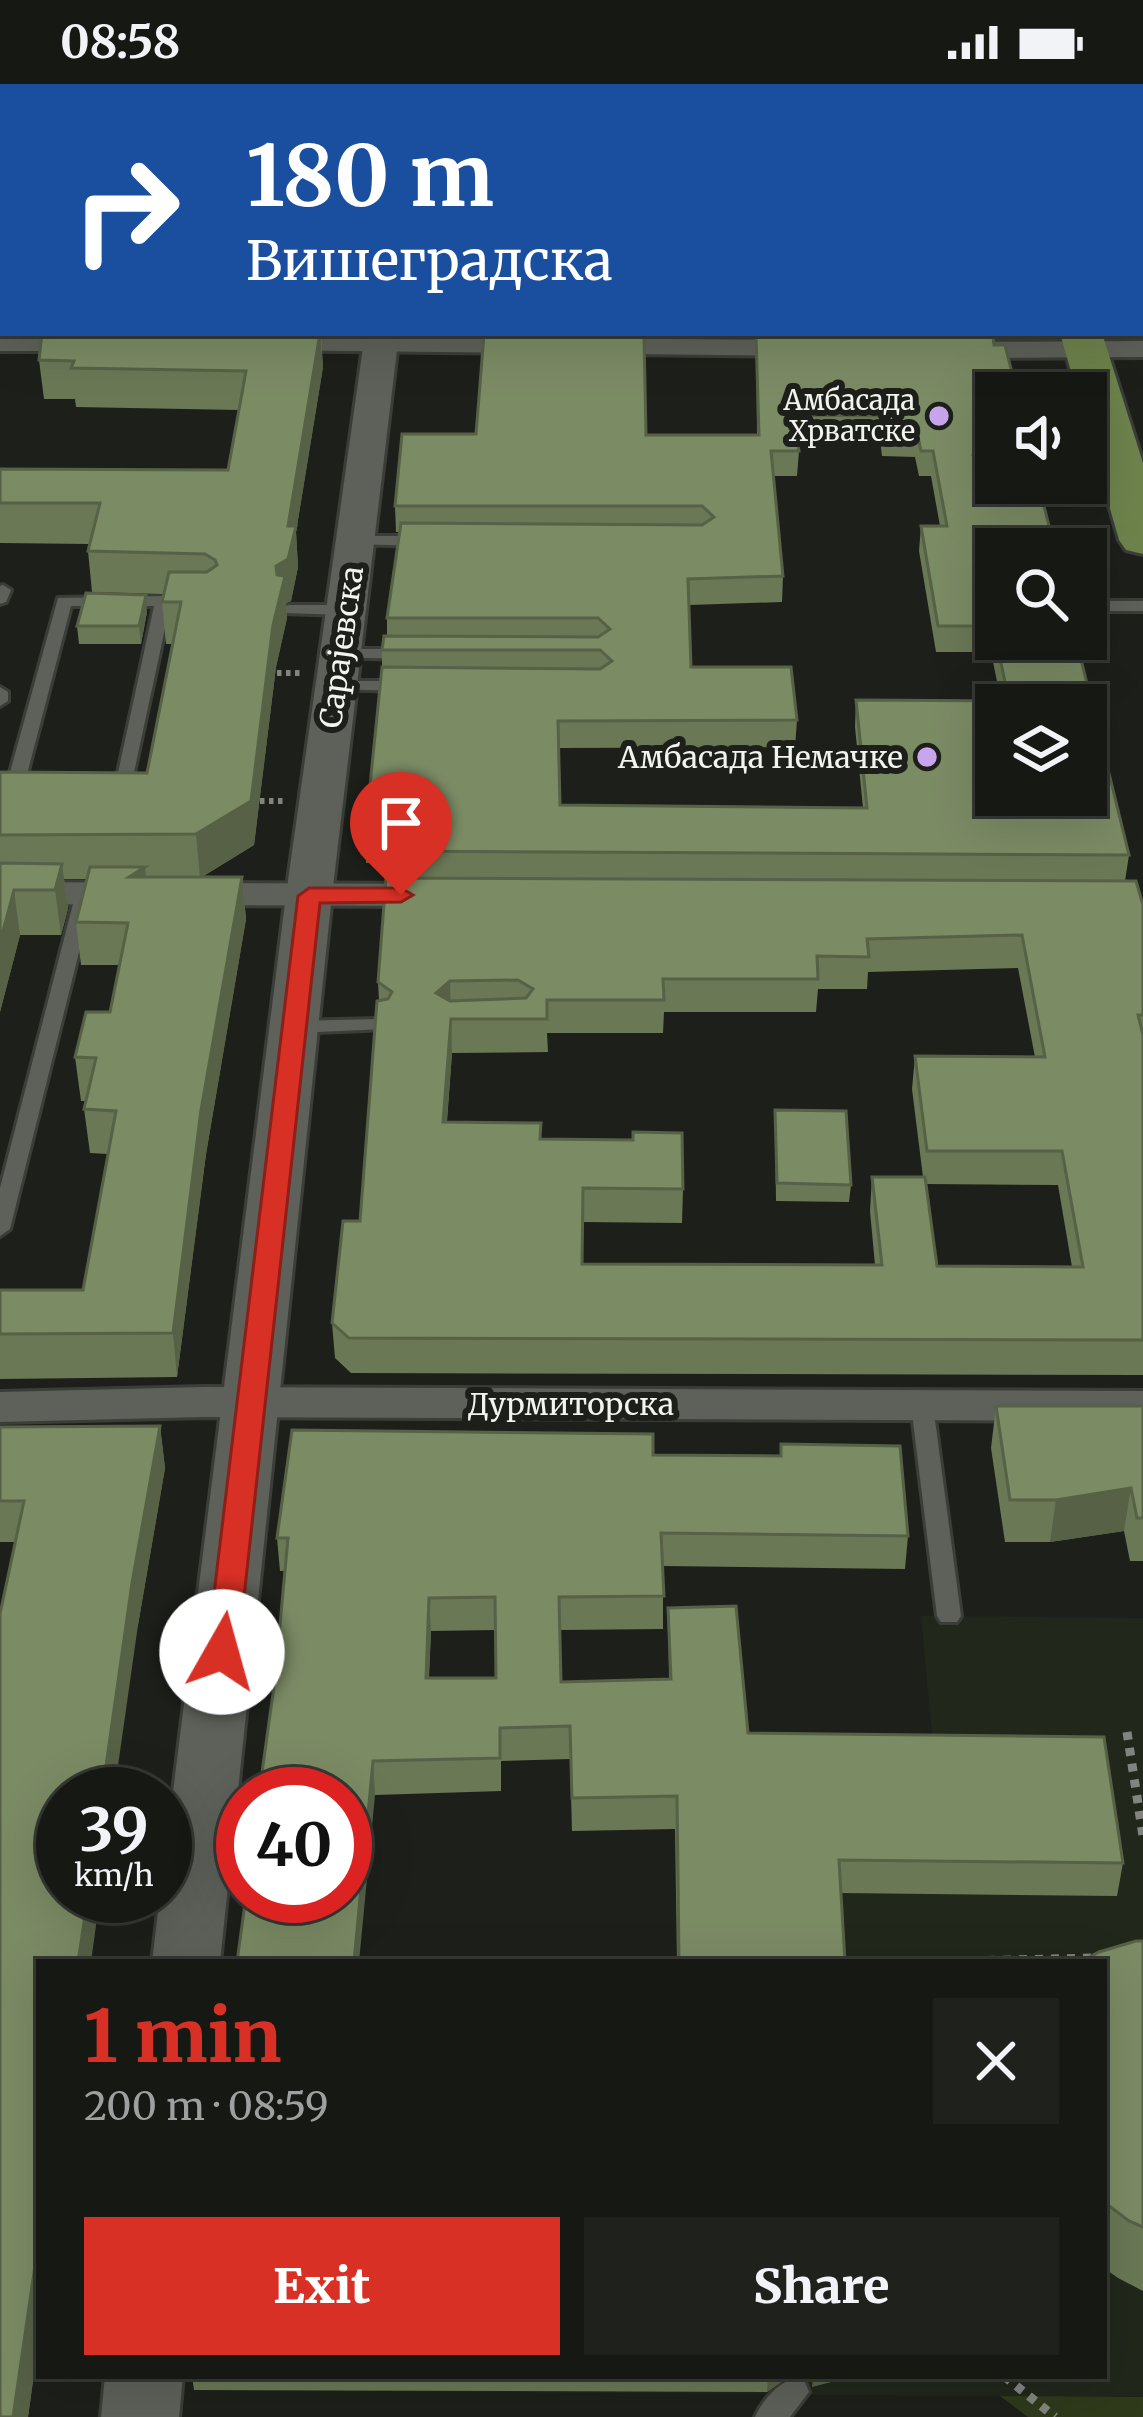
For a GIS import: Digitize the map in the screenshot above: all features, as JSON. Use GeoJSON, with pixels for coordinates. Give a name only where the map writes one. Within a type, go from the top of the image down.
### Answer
{"type":"FeatureCollection","features":[{"type":"Feature","properties":{"kind":"main road"},"geometry":{"type":"LineString","coordinates":[[1083,342],[1088,372]]}},
{"type":"Feature","properties":{"kind":"main road"},"geometry":{"type":"LineString","coordinates":[[1107,482],[1143,540]]}},
{"type":"Feature","properties":{"kind":"street"},"geometry":{"type":"LineString","coordinates":[[14,339],[126,343]]}},
{"type":"Feature","properties":{"kind":"street"},"geometry":{"type":"LineString","coordinates":[[236,344],[382,339],[841,349]]}},
{"type":"Feature","properties":{"kind":"street","name":"Сарајевска"},"geometry":{"type":"LineString","coordinates":[[186,1959],[309,896],[326,671],[346,608],[382,339]]}},
{"type":"Feature","properties":{"kind":"street"},"geometry":{"type":"LineString","coordinates":[[934,350],[1083,342],[1143,349]]}},
{"type":"Feature","properties":{"kind":"street"},"geometry":{"type":"LineString","coordinates":[[0,893],[473,896]]}},
{"type":"Feature","properties":{"kind":"street","name":"Дурмиторска"},"geometry":{"type":"LineString","coordinates":[[0,1407],[252,1402],[1143,1406]]}},
{"type":"Feature","properties":{"kind":"street"},"geometry":{"type":"LineString","coordinates":[[140,2417],[144,2379]]}},
{"type":"Feature","properties":{"kind":"lane"},"geometry":{"type":"LineString","coordinates":[[355,541],[455,541]]}},
{"type":"Feature","properties":{"kind":"lane"},"geometry":{"type":"LineString","coordinates":[[37,787],[15,787],[64,601],[163,601],[124,788],[102,787]]}},
{"type":"Feature","properties":{"kind":"lane"},"geometry":{"type":"LineString","coordinates":[[1107,606],[1143,606]]}},
{"type":"Feature","properties":{"kind":"lane"},"geometry":{"type":"LineString","coordinates":[[162,608],[207,608]]}},
{"type":"Feature","properties":{"kind":"lane"},"geometry":{"type":"LineString","coordinates":[[289,608],[346,608]]}},
{"type":"Feature","properties":{"kind":"lane"},"geometry":{"type":"LineString","coordinates":[[326,671],[421,654]]}},
{"type":"Feature","properties":{"kind":"lane"},"geometry":{"type":"LineString","coordinates":[[326,671],[418,686]]}},
{"type":"Feature","properties":{"kind":"lane"},"geometry":{"type":"LineString","coordinates":[[0,1228],[85,894]]}},
{"type":"Feature","properties":{"kind":"lane"},"geometry":{"type":"LineString","coordinates":[[294,1027],[379,1025]]}},
{"type":"Feature","properties":{"kind":"lane"},"geometry":{"type":"LineString","coordinates":[[922,1405],[949,1616]]}},
{"type":"Feature","properties":{"kind":"lane"},"geometry":{"type":"LineString","coordinates":[[770,2417],[794,2392]]}},
{"type":"Feature","properties":{"kind":"path"},"geometry":{"type":"LineString","coordinates":[[278,674],[326,671]]}},
{"type":"Feature","properties":{"kind":"path"},"geometry":{"type":"LineString","coordinates":[[260,801],[284,801]]}},
{"type":"Feature","properties":{"kind":"path"},"geometry":{"type":"LineString","coordinates":[[1126,1732],[1143,1836]]}},
{"type":"Feature","properties":{"kind":"path"},"geometry":{"type":"LineString","coordinates":[[1055,1959],[1099,1958]]}},
{"type":"Feature","properties":{"kind":"path"},"geometry":{"type":"LineString","coordinates":[[1008,2379],[1055,2417]]}},
{"type":"Feature","properties":{"kind":"shaded area"},"geometry":{"type":"Polygon","coordinates":[[[921,1616],[1143,1618],[1143,2397],[194,2390],[195,2379],[1107,2379],[1107,1959],[681,1959],[935,1767],[921,1616]]]}},
{"type":"Feature","properties":{"kind":"green space"},"geometry":{"type":"Polygon","coordinates":[[[1000,2396],[1143,2397],[1143,2417],[1028,2417],[1000,2396]]]}},
{"type":"Feature","properties":{"kind":"building"},"geometry":{"type":"Polygon","coordinates":[[[42,336],[320,336],[288,526],[296,526],[288,559],[276,566],[277,575],[285,576],[273,625],[251,801],[196,834],[0,835],[0,772],[147,773],[181,602],[162,602],[169,572],[207,572],[217,565],[205,554],[88,551],[100,503],[0,503],[0,469],[228,470],[246,371],[71,368],[74,361],[39,360],[42,336]]]}},
{"type":"Feature","properties":{"kind":"building"},"geometry":{"type":"Polygon","coordinates":[[[484,336],[644,336],[646,435],[759,435],[756,336],[993,337],[994,345],[1005,345],[1012,372],[975,372],[975,504],[1043,504],[1050,528],[975,528],[975,626],[938,626],[921,526],[947,526],[933,451],[921,451],[917,432],[883,432],[882,416],[793,415],[799,451],[771,451],[783,576],[688,579],[691,667],[791,667],[797,720],[558,721],[560,805],[867,808],[856,700],[975,701],[975,816],[1107,816],[1107,765],[1129,855],[388,851],[388,835],[365,835],[382,667],[600,669],[612,661],[600,650],[382,650],[384,636],[598,637],[610,629],[598,618],[387,618],[401,523],[702,525],[714,517],[702,506],[395,506],[402,434],[476,434],[484,336]]]}},
{"type":"Feature","properties":{"kind":"building"},"geometry":{"type":"Polygon","coordinates":[[[86,593],[146,595],[139,626],[77,626],[86,593]]]}},
{"type":"Feature","properties":{"kind":"building"},"geometry":{"type":"Polygon","coordinates":[[[1000,660],[1081,660],[1087,684],[1005,684],[1000,660]]]}},
{"type":"Feature","properties":{"kind":"building"},"geometry":{"type":"Polygon","coordinates":[[[0,863],[62,864],[55,890],[14,890],[0,942],[0,863]]]}},
{"type":"Feature","properties":{"kind":"building"},"geometry":{"type":"Polygon","coordinates":[[[90,867],[145,867],[129,877],[242,877],[201,1110],[173,1333],[0,1334],[0,1290],[83,1290],[116,1111],[84,1109],[96,1058],[75,1057],[86,1012],[110,1012],[128,923],[76,922],[90,867]]]}},
{"type":"Feature","properties":{"kind":"building"},"geometry":{"type":"Polygon","coordinates":[[[386,878],[1136,881],[1143,905],[1143,1015],[1138,1015],[1143,1035],[1143,1340],[349,1338],[332,1323],[343,1221],[360,1221],[377,1001],[388,999],[392,992],[378,982],[386,878]],[[1022,935],[867,939],[869,957],[817,956],[818,979],[663,979],[664,1000],[547,1000],[547,1019],[451,1019],[443,1122],[541,1123],[540,1139],[633,1140],[633,1132],[682,1133],[683,1189],[583,1188],[582,1264],[882,1265],[872,1177],[925,1177],[937,1266],[1083,1267],[1062,1151],[927,1151],[915,1056],[1045,1057],[1022,935]],[[518,980],[450,981],[436,993],[450,1001],[526,998],[533,989],[518,980]]]}},
{"type":"Feature","properties":{"kind":"building"},"geometry":{"type":"Polygon","coordinates":[[[775,1110],[846,1111],[851,1185],[777,1183],[775,1110]]]}},
{"type":"Feature","properties":{"kind":"building"},"geometry":{"type":"Polygon","coordinates":[[[996,1406],[1143,1406],[1143,1518],[1137,1518],[1131,1488],[1056,1500],[1010,1500],[996,1406]]]}},
{"type":"Feature","properties":{"kind":"building"},"geometry":{"type":"Polygon","coordinates":[[[160,1426],[106,1767],[36,1767],[36,1923],[84,1923],[78,1959],[36,1959],[36,2259],[13,2417],[0,2417],[0,1614],[24,1501],[0,1501],[0,1427],[160,1426]]]}},
{"type":"Feature","properties":{"kind":"building"},"geometry":{"type":"Polygon","coordinates":[[[292,1430],[653,1434],[653,1455],[781,1456],[781,1444],[900,1446],[908,1536],[661,1533],[664,1596],[559,1597],[561,1682],[671,1679],[668,1608],[736,1606],[748,1733],[1104,1737],[1123,1863],[839,1860],[845,1959],[679,1959],[677,1796],[572,1798],[570,1726],[500,1728],[500,1758],[373,1761],[372,1772],[372,1767],[263,1767],[288,1538],[277,1538],[292,1430]],[[495,1597],[429,1598],[426,1678],[496,1678],[495,1597]]]}},
{"type":"Feature","properties":{"kind":"building"},"geometry":{"type":"Polygon","coordinates":[[[242,1923],[358,1923],[354,1959],[237,1959],[242,1923]]]}},
{"type":"Feature","properties":{"kind":"building"},"geometry":{"type":"Polygon","coordinates":[[[1143,1941],[1143,2227],[1107,2204],[1107,1959],[1086,1959],[1143,1941]]]}},
{"type":"Feature","properties":{"kind":"place","name":"Амбасада Хрватске"},"geometry":{"type":"Point","coordinates":[939,416]}},
{"type":"Feature","properties":{"kind":"place","name":"Амбасада Немачке"},"geometry":{"type":"Point","coordinates":[927,757]}},
{"type":"Feature","properties":{"kind":"route"},"geometry":{"type":"LineString","coordinates":[[222,1652],[309,896],[401,895]]}}]}
